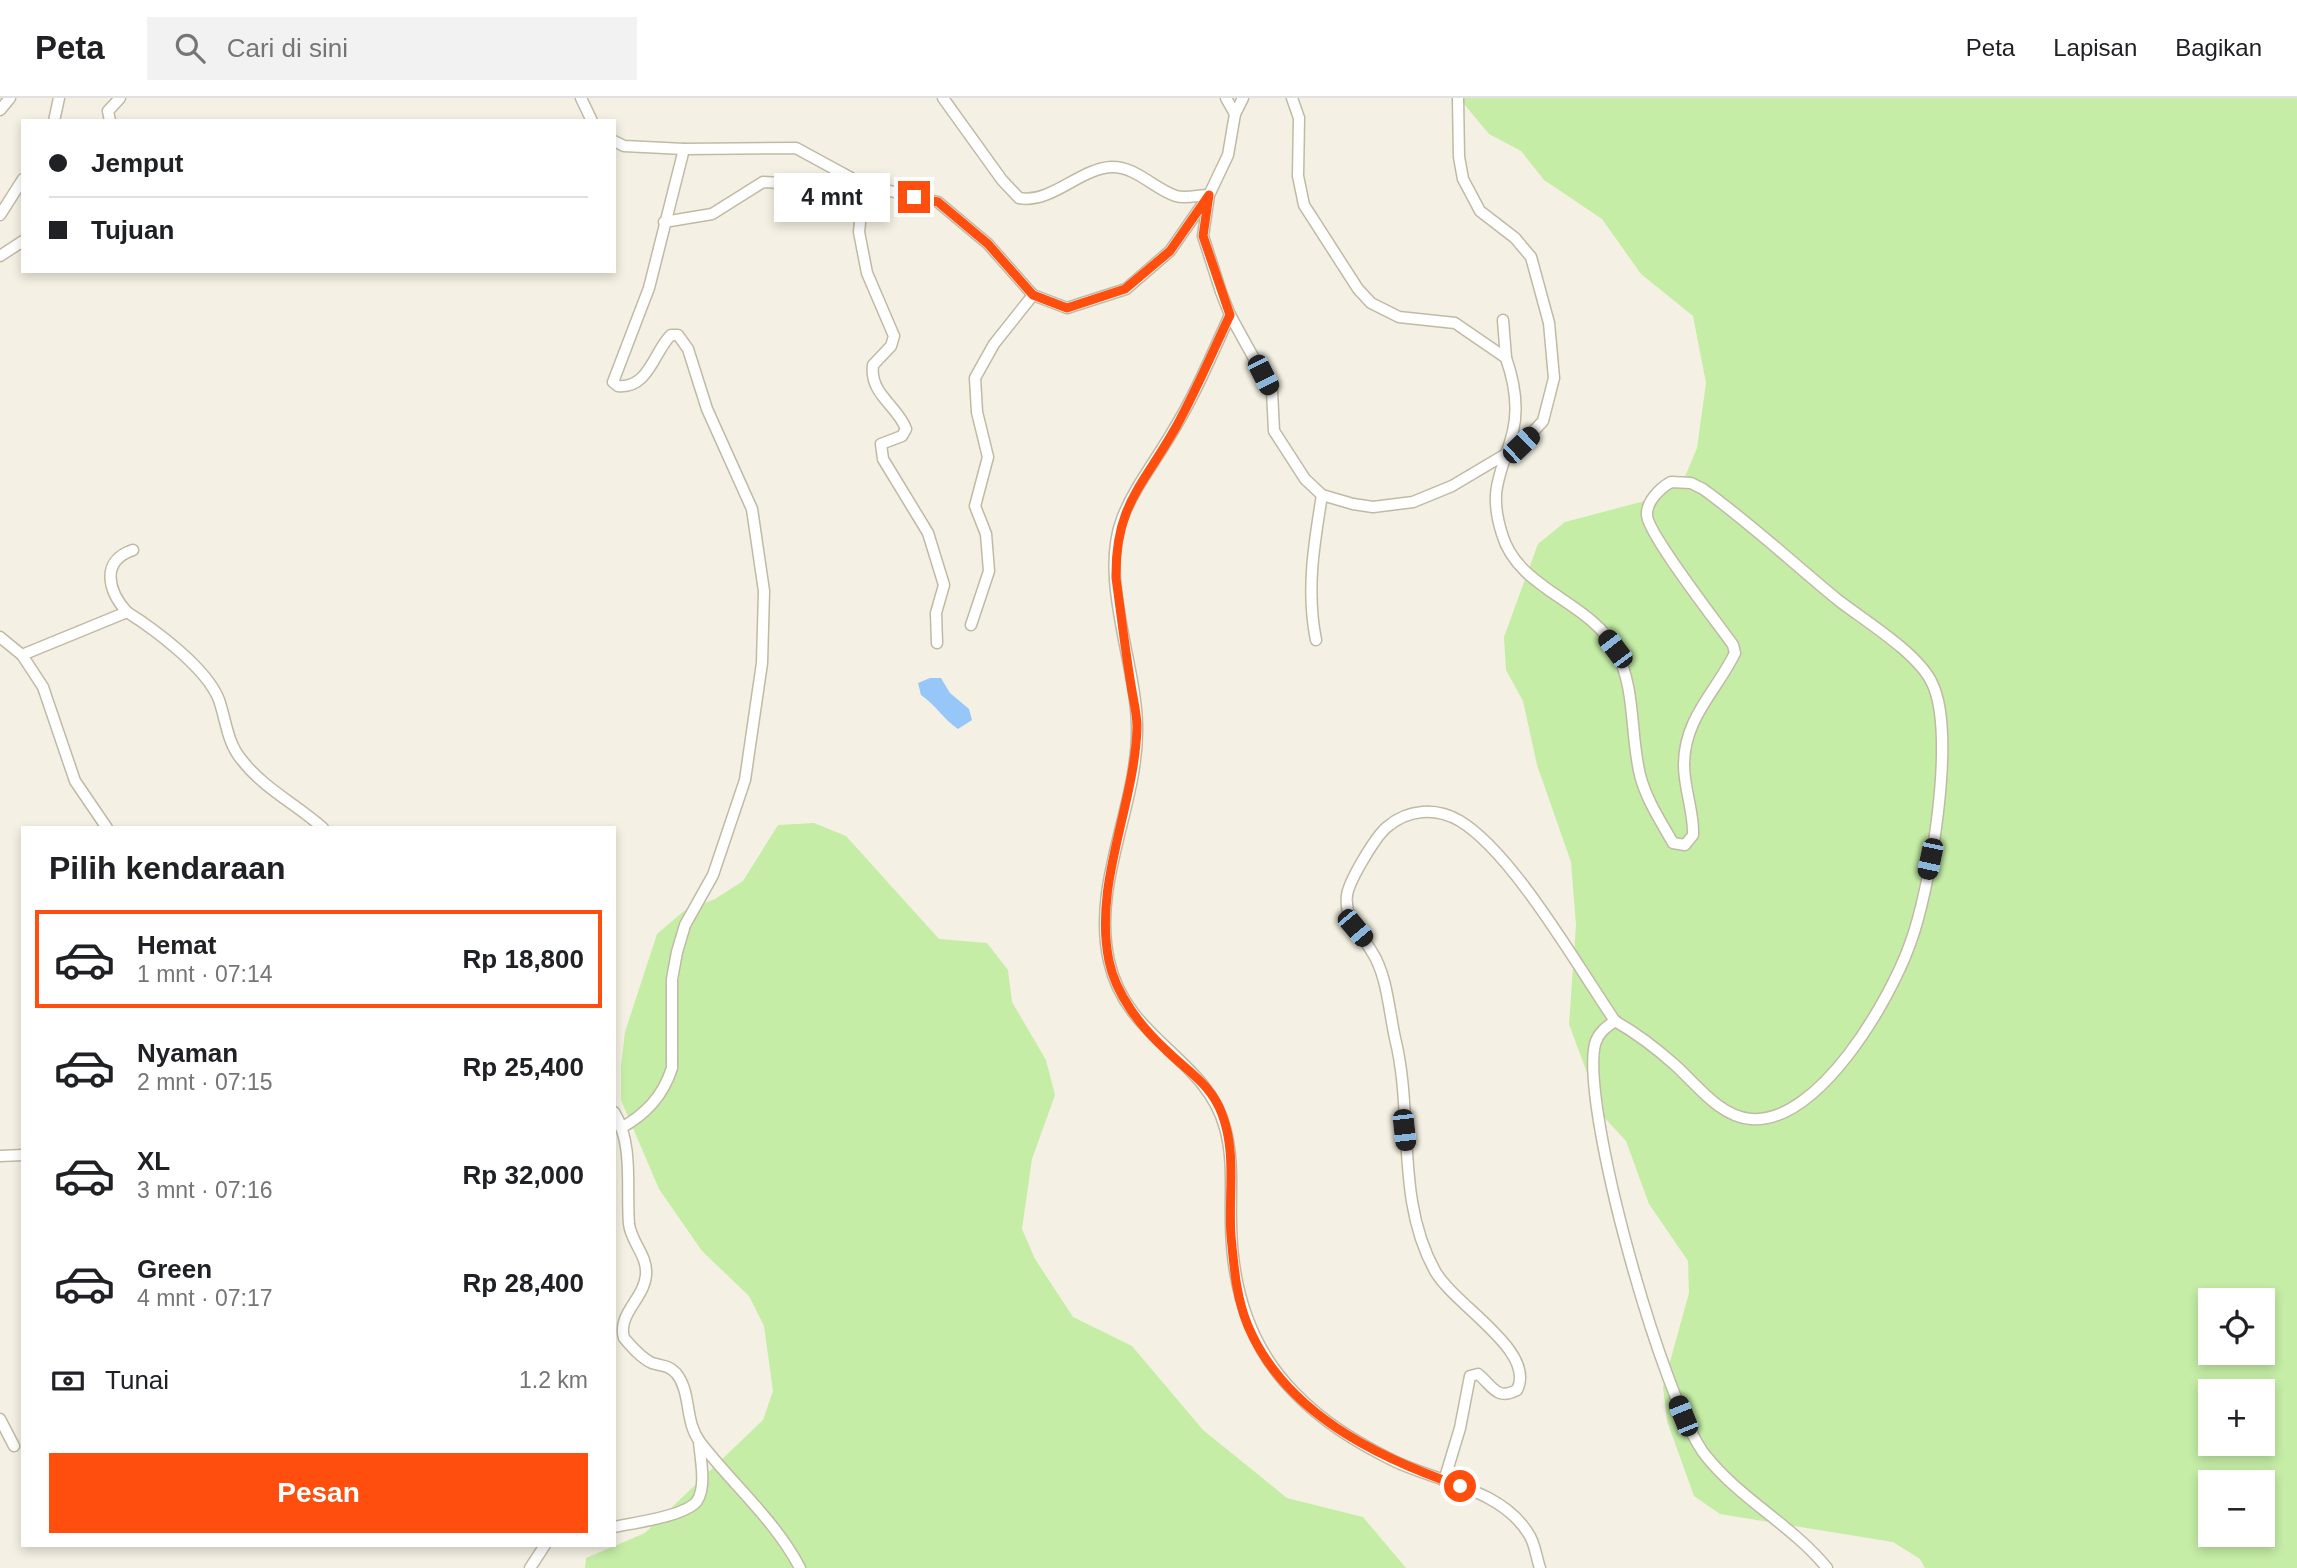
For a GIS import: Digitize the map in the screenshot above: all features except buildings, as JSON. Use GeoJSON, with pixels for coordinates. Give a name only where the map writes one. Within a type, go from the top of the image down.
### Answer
{"type":"FeatureCollection","features":[{"type":"Feature","properties":{"kind":"street"},"geometry":{"type":"LineString","coordinates":[[0,110],[10,98]]}},
{"type":"Feature","properties":{"kind":"street"},"geometry":{"type":"LineString","coordinates":[[54,119],[59,98]]}},
{"type":"Feature","properties":{"kind":"street"},"geometry":{"type":"LineString","coordinates":[[110,119],[108,111],[120,98]]}},
{"type":"Feature","properties":{"kind":"street"},"geometry":{"type":"LineString","coordinates":[[581,98],[591,119]]}},
{"type":"Feature","properties":{"kind":"street"},"geometry":{"type":"LineString","coordinates":[[943,98],[1012,193],[1019,198],[1040,197],[1098,169],[1119,167],[1178,197],[1209,195]]}},
{"type":"Feature","properties":{"kind":"street"},"geometry":{"type":"LineString","coordinates":[[1226,98],[1235,114]]}},
{"type":"Feature","properties":{"kind":"street"},"geometry":{"type":"LineString","coordinates":[[616,142],[624,146],[684,149],[796,148],[864,185],[938,202],[988,244],[1033,295],[1067,308],[1125,289],[1170,251],[1209,195],[1228,155],[1235,114],[1243,98]]}},
{"type":"Feature","properties":{"kind":"street"},"geometry":{"type":"LineString","coordinates":[[1292,98],[1299,118],[1298,176],[1304,205],[1358,289],[1371,303],[1399,317],[1455,323],[1506,358]]}},
{"type":"Feature","properties":{"kind":"street"},"geometry":{"type":"LineString","coordinates":[[1209,195],[1203,236],[1230,315],[1272,391],[1274,431],[1305,479],[1322,495],[1373,507],[1413,502],[1503,459],[1521,445],[1543,421],[1553,378],[1553,343],[1531,257],[1515,238],[1480,211],[1467,191],[1459,156],[1458,98]]}},
{"type":"Feature","properties":{"kind":"street"},"geometry":{"type":"LineString","coordinates":[[621,1128],[637,1118],[659,1097],[670,1074],[672,979],[677,952],[685,925],[713,875],[738,808],[762,663],[764,591],[752,509],[707,409],[688,349],[678,335],[671,335],[643,375],[627,386],[618,387],[613,382],[649,288],[684,149]]}},
{"type":"Feature","properties":{"kind":"street"},"geometry":{"type":"LineString","coordinates":[[664,222],[712,214],[763,182],[772,181],[788,185],[815,211]]}},
{"type":"Feature","properties":{"kind":"street"},"geometry":{"type":"LineString","coordinates":[[0,215],[21,182]]}},
{"type":"Feature","properties":{"kind":"street"},"geometry":{"type":"LineString","coordinates":[[864,185],[859,232],[865,264],[870,285],[887,314],[894,336],[891,346],[873,365],[873,377],[881,395],[906,429],[902,436],[881,444],[881,451],[928,533],[944,585],[936,613],[937,643]]}},
{"type":"Feature","properties":{"kind":"street"},"geometry":{"type":"LineString","coordinates":[[0,256],[21,242]]}},
{"type":"Feature","properties":{"kind":"street"},"geometry":{"type":"LineString","coordinates":[[971,625],[989,571],[986,534],[975,506],[988,457],[977,412],[975,378],[993,344],[1033,295]]}},
{"type":"Feature","properties":{"kind":"street"},"geometry":{"type":"LineString","coordinates":[[1230,315],[1175,428],[1121,522],[1116,578],[1137,726],[1129,791],[1111,876],[1105,922],[1109,963],[1133,1015],[1208,1088],[1222,1113],[1229,1143],[1235,1284],[1248,1326],[1269,1363],[1292,1391],[1325,1422],[1394,1461],[1489,1500],[1530,1535],[1540,1568]]}},
{"type":"Feature","properties":{"kind":"street"},"geometry":{"type":"LineString","coordinates":[[1444,1481],[1460,1428],[1469,1376],[1478,1374],[1490,1389],[1507,1394],[1517,1390],[1521,1371],[1513,1351],[1445,1287],[1430,1258],[1415,1212],[1404,1130],[1402,1068],[1379,965],[1355,928],[1347,910],[1347,894],[1354,877],[1386,828],[1408,814],[1431,810],[1470,828],[1516,877],[1615,1021],[1653,1046],[1700,1090],[1733,1115],[1748,1119],[1768,1119],[1810,1096],[1871,1021],[1911,942],[1930,859],[1942,760],[1937,699],[1926,673],[1703,489],[1691,483],[1671,482],[1657,491],[1651,502],[1646,514],[1649,524],[1667,555],[1735,648],[1732,658],[1708,693],[1686,735],[1684,766],[1693,835],[1685,845],[1676,845],[1653,807],[1640,776],[1632,704],[1615,649],[1597,625],[1543,586],[1518,561],[1503,538],[1494,505],[1503,459],[1514,429],[1516,405],[1506,358],[1503,320]]}},
{"type":"Feature","properties":{"kind":"street"},"geometry":{"type":"LineString","coordinates":[[1315,640],[1310,610],[1313,547],[1322,495]]}},
{"type":"Feature","properties":{"kind":"street"},"geometry":{"type":"LineString","coordinates":[[133,550],[121,554],[112,569],[114,598],[127,612],[184,656],[211,687],[218,697],[232,744],[247,767],[321,826]]}},
{"type":"Feature","properties":{"kind":"street"},"geometry":{"type":"LineString","coordinates":[[22,655],[127,612]]}},
{"type":"Feature","properties":{"kind":"street"},"geometry":{"type":"LineString","coordinates":[[0,637],[22,655],[43,687],[75,781],[106,826]]}},
{"type":"Feature","properties":{"kind":"street"},"geometry":{"type":"LineString","coordinates":[[1615,1021],[1601,1033],[1595,1043],[1597,1115],[1626,1239],[1662,1365],[1683,1416],[1705,1456],[1810,1548],[1827,1568]]}},
{"type":"Feature","properties":{"kind":"street"},"geometry":{"type":"LineString","coordinates":[[616,1117],[621,1128],[629,1173],[629,1224],[646,1266],[641,1295],[623,1321],[624,1338],[650,1362],[669,1366],[687,1390],[687,1409],[699,1441],[701,1489],[697,1501],[686,1510],[616,1527]]}},
{"type":"Feature","properties":{"kind":"street"},"geometry":{"type":"LineString","coordinates":[[0,1156],[21,1155]]}},
{"type":"Feature","properties":{"kind":"street"},"geometry":{"type":"LineString","coordinates":[[0,1419],[14,1446]]}},
{"type":"Feature","properties":{"kind":"street"},"geometry":{"type":"LineString","coordinates":[[699,1441],[747,1494],[790,1549],[800,1568]]}},
{"type":"Feature","properties":{"kind":"street"},"geometry":{"type":"LineString","coordinates":[[530,1568],[544,1547]]}},
{"type":"Feature","properties":{"kind":"green space"},"geometry":{"type":"Polygon","coordinates":[[[1459,98],[2297,98],[2297,1568],[1925,1568],[1920,1559],[1893,1542],[1720,1514],[1694,1496],[1667,1421],[1663,1387],[1689,1293],[1688,1261],[1649,1204],[1626,1141],[1603,1116],[1569,1024],[1576,925],[1571,862],[1537,765],[1523,701],[1506,670],[1504,637],[1538,544],[1565,522],[1656,498],[1684,479],[1697,448],[1706,383],[1693,316],[1641,274],[1602,219],[1544,180],[1521,151],[1489,134],[1459,98]]]}},
{"type":"Feature","properties":{"kind":"green space"},"geometry":{"type":"Polygon","coordinates":[[[814,823],[846,836],[939,939],[987,943],[1008,970],[1012,1002],[1046,1060],[1055,1095],[1032,1159],[1022,1229],[1035,1259],[1073,1317],[1132,1346],[1203,1430],[1287,1498],[1363,1517],[1406,1568],[585,1568],[586,1558],[645,1533],[763,1420],[773,1391],[764,1326],[749,1296],[702,1251],[659,1189],[621,1100],[621,1066],[625,1032],[657,934],[684,911],[715,899],[743,881],[778,825],[814,823]]]}},
{"type":"Feature","properties":{"kind":"water"},"geometry":{"type":"Polygon","coordinates":[[[930,678],[941,678],[950,693],[969,709],[972,720],[958,729],[921,695],[918,683],[930,678]]]}},
{"type":"Feature","properties":{"kind":"route"},"geometry":{"type":"LineString","coordinates":[[914,197],[938,202],[988,244],[1033,295],[1067,308],[1125,289],[1170,251],[1209,195],[1203,236],[1230,315],[1175,428],[1139,486],[1121,522],[1116,555],[1116,578],[1137,726],[1129,791],[1111,876],[1105,922],[1109,963],[1133,1015],[1208,1088],[1222,1113],[1229,1143],[1235,1284],[1248,1326],[1269,1363],[1292,1391],[1325,1422],[1394,1461],[1460,1486]]}}]}
